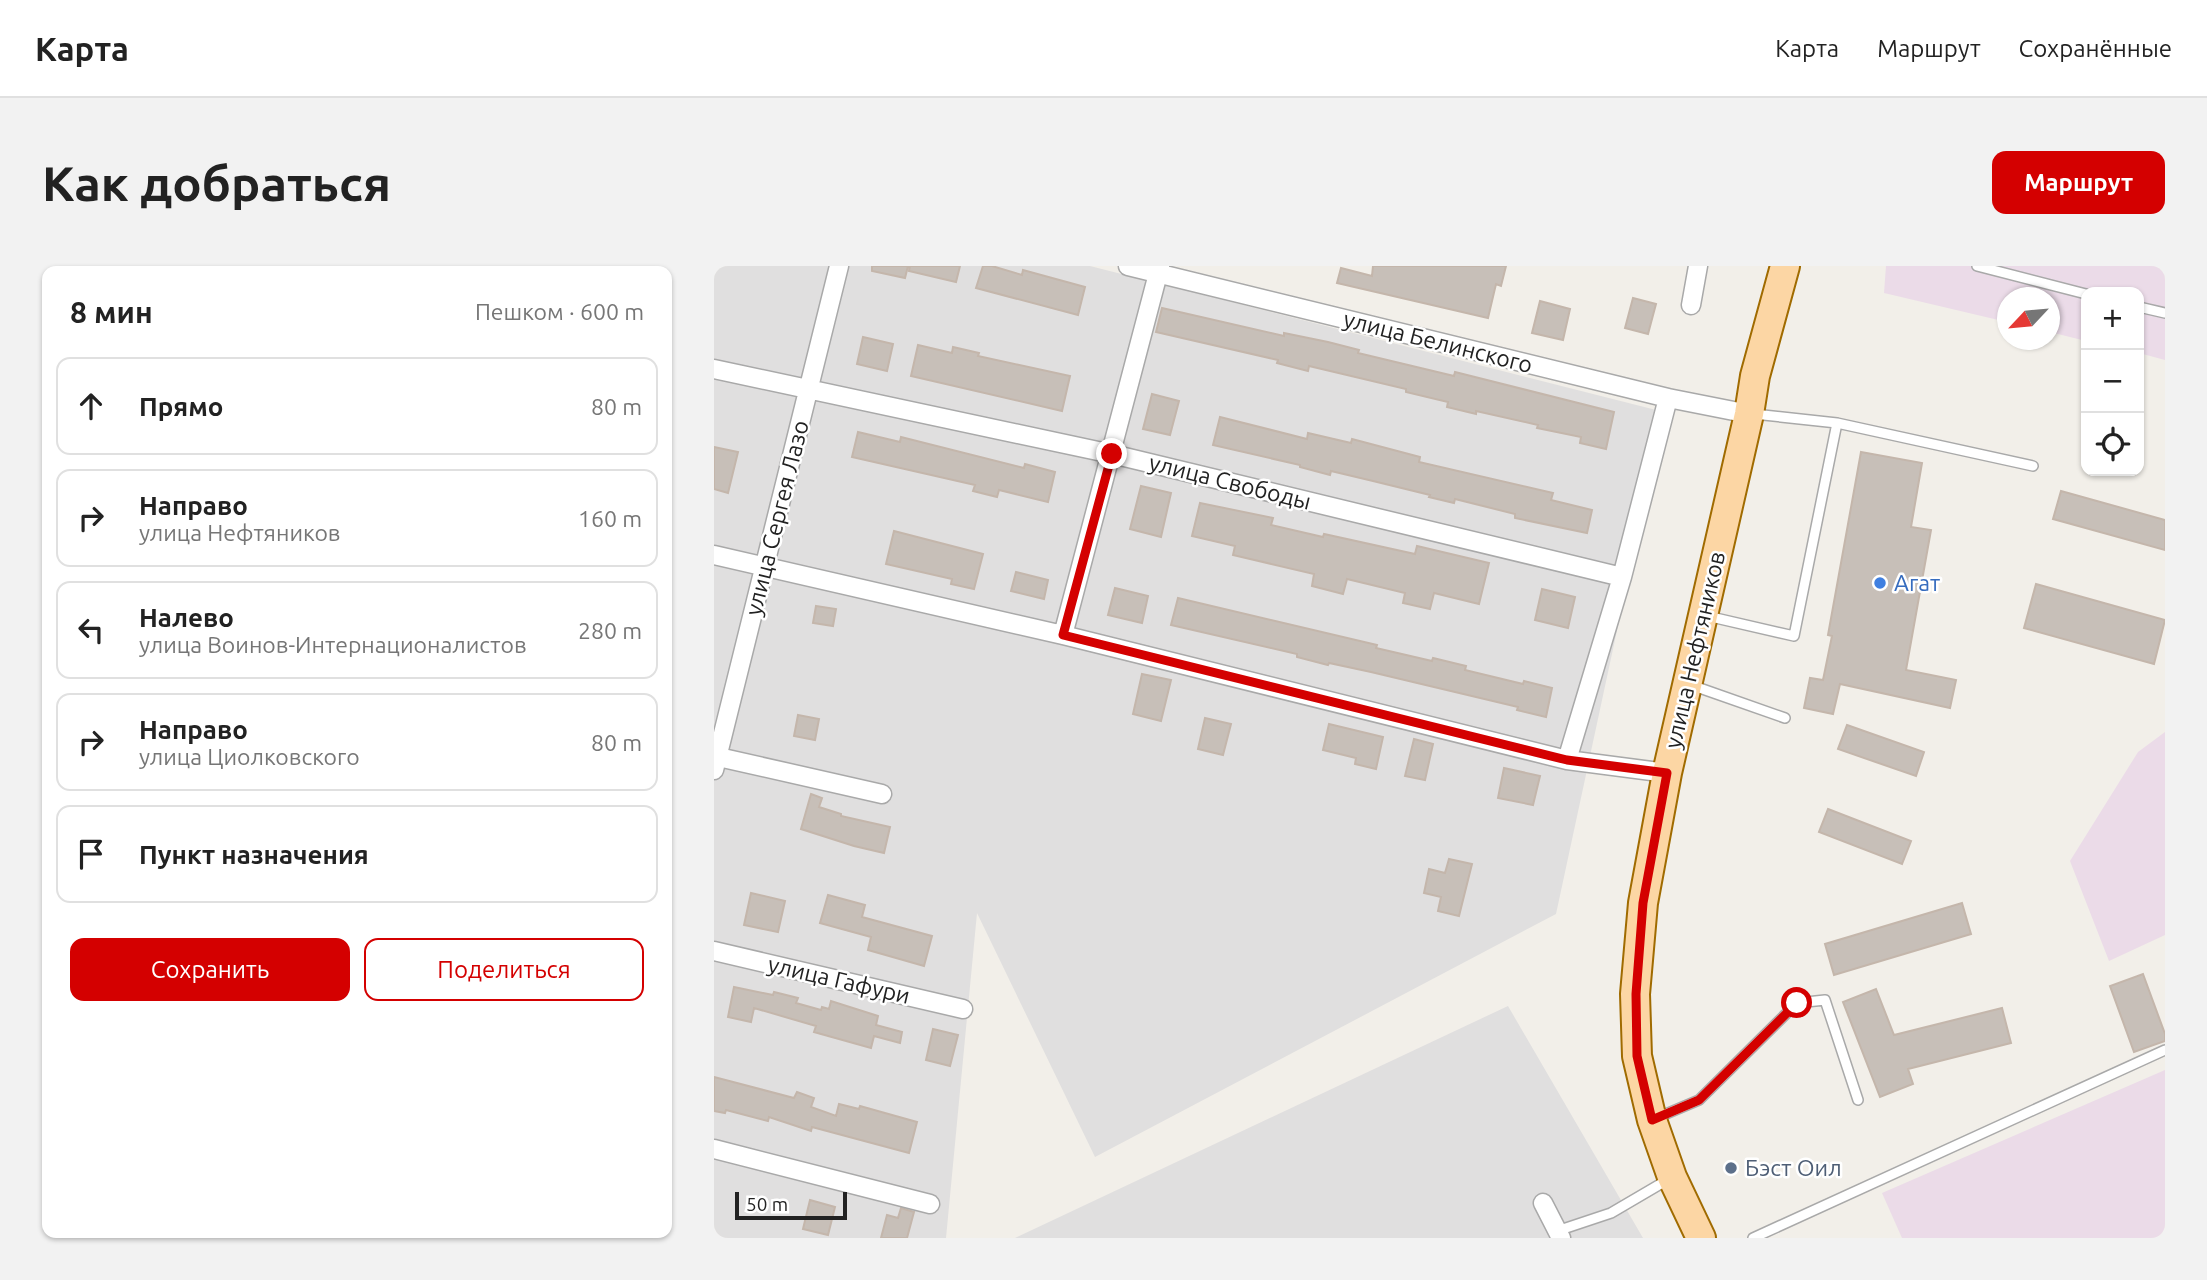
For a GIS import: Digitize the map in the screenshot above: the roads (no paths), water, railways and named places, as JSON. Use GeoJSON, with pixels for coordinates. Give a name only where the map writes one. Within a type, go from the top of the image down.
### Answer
{"type":"FeatureCollection","features":[{"type":"Feature","properties":{"kind":"main road","name":"улица Нефтяников"},"geometry":{"type":"LineString","coordinates":[[1701,1238],[1672,1177],[1652,1120],[1637,1056],[1636,994],[1643,903],[1686,684],[1749,414],[1755,376],[1785,266]]}},
{"type":"Feature","properties":{"kind":"street","name":"улица Сергея Лазо"},"geometry":{"type":"LineString","coordinates":[[715,761],[810,391],[839,266]]}},
{"type":"Feature","properties":{"kind":"street","name":"улица Белинского"},"geometry":{"type":"LineString","coordinates":[[1128,266],[1160,270],[1668,398],[1749,414]]}},
{"type":"Feature","properties":{"kind":"street"},"geometry":{"type":"LineString","coordinates":[[1691,305],[1698,266]]}},
{"type":"Feature","properties":{"kind":"street"},"geometry":{"type":"LineString","coordinates":[[1063,635],[1160,270]]}},
{"type":"Feature","properties":{"kind":"street","name":"улица Свободы"},"geometry":{"type":"LineString","coordinates":[[714,369],[1112,454],[1622,577]]}},
{"type":"Feature","properties":{"kind":"street"},"geometry":{"type":"LineString","coordinates":[[1567,760],[1622,577],[1668,398]]}},
{"type":"Feature","properties":{"kind":"street"},"geometry":{"type":"LineString","coordinates":[[714,555],[1063,635],[1567,760],[1667,773]]}},
{"type":"Feature","properties":{"kind":"street"},"geometry":{"type":"LineString","coordinates":[[715,761],[881,794]]}},
{"type":"Feature","properties":{"kind":"street","name":"улица Гафури"},"geometry":{"type":"LineString","coordinates":[[714,951],[963,1009]]}},
{"type":"Feature","properties":{"kind":"street"},"geometry":{"type":"LineString","coordinates":[[714,1149],[930,1204]]}},
{"type":"Feature","properties":{"kind":"street"},"geometry":{"type":"LineString","coordinates":[[1544,1203],[1559,1234]]}},
{"type":"Feature","properties":{"kind":"lane"},"geometry":{"type":"LineString","coordinates":[[1977,266],[2081,293]]}},
{"type":"Feature","properties":{"kind":"lane"},"geometry":{"type":"LineString","coordinates":[[2144,308],[2165,313]]}},
{"type":"Feature","properties":{"kind":"lane"},"geometry":{"type":"LineString","coordinates":[[1749,414],[1838,423],[2033,466]]}},
{"type":"Feature","properties":{"kind":"lane"},"geometry":{"type":"LineString","coordinates":[[1702,614],[1794,636],[1838,423]]}},
{"type":"Feature","properties":{"kind":"lane"},"geometry":{"type":"LineString","coordinates":[[1686,684],[1785,718]]}},
{"type":"Feature","properties":{"kind":"lane"},"geometry":{"type":"LineString","coordinates":[[1652,1120],[1699,1100],[1797,1003],[1825,1000],[1858,1100]]}},
{"type":"Feature","properties":{"kind":"lane"},"geometry":{"type":"LineString","coordinates":[[1753,1238],[2165,1050]]}},
{"type":"Feature","properties":{"kind":"lane"},"geometry":{"type":"LineString","coordinates":[[1559,1234],[1611,1213],[1672,1177]]}},
{"type":"Feature","properties":{"kind":"place","name":"Агат"},"geometry":{"type":"Point","coordinates":[1880,583]}},
{"type":"Feature","properties":{"kind":"place","name":"Бэст Оил"},"geometry":{"type":"Point","coordinates":[1731,1168]}}]}
